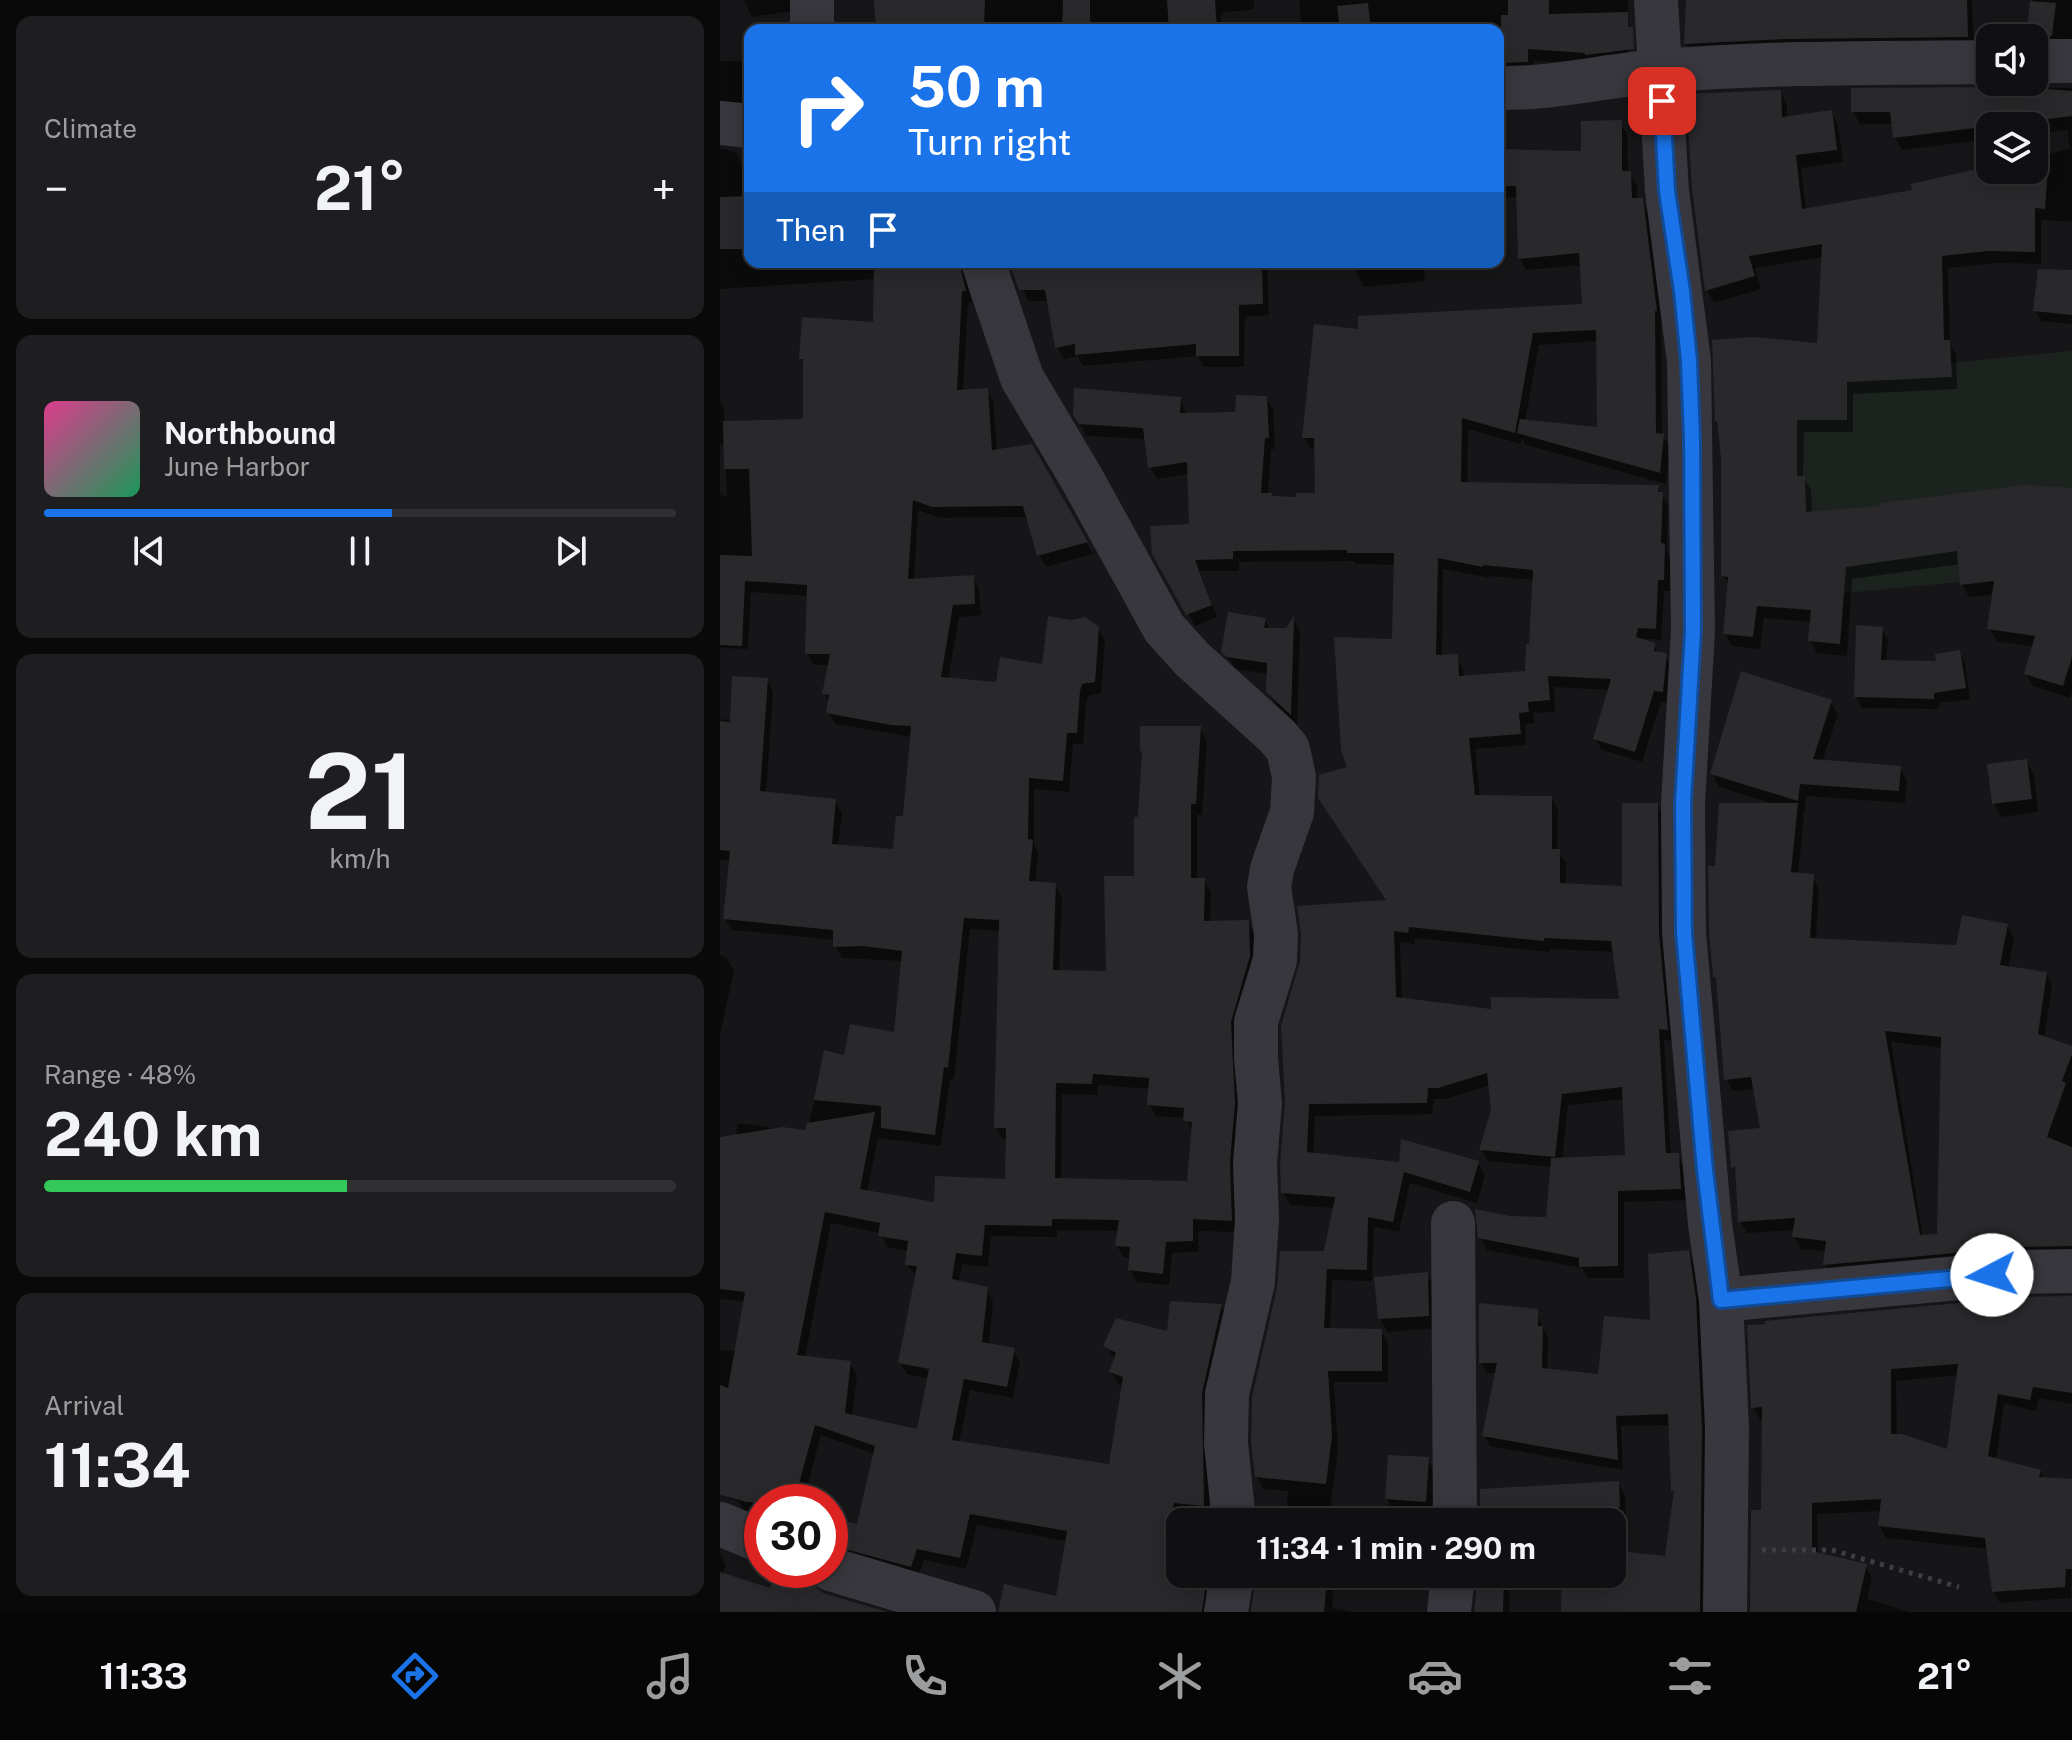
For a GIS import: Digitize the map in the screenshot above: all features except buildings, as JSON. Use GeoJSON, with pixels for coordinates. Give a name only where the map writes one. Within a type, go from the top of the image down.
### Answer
{"type":"FeatureCollection","features":[{"type":"Feature","properties":{"kind":"street"},"geometry":{"type":"LineString","coordinates":[[812,0],[812,24]]}},
{"type":"Feature","properties":{"kind":"street"},"geometry":{"type":"LineString","coordinates":[[1656,0],[1667,191],[1686,333],[1692,438],[1693,631],[1683,803],[1684,933],[1704,1162],[1721,1300],[1727,1428],[1725,1612]]}},
{"type":"Feature","properties":{"kind":"street"},"geometry":{"type":"LineString","coordinates":[[2048,61],[2072,61]]}},
{"type":"Feature","properties":{"kind":"street"},"geometry":{"type":"LineString","coordinates":[[1504,88],[1527,89],[1661,71],[1823,64],[1976,62]]}},
{"type":"Feature","properties":{"kind":"street"},"geometry":{"type":"LineString","coordinates":[[720,123],[744,125]]}},
{"type":"Feature","properties":{"kind":"street"},"geometry":{"type":"LineString","coordinates":[[985,268],[1022,378],[1164,628],[1192,659],[1277,736],[1288,749],[1294,777],[1292,812],[1272,869],[1269,887],[1276,934],[1275,960],[1256,1022],[1260,1103],[1255,1164],[1257,1218],[1253,1282],[1227,1394],[1226,1443],[1233,1508]]}},
{"type":"Feature","properties":{"kind":"street"},"geometry":{"type":"LineString","coordinates":[[1453,1223],[1455,1508]]}},
{"type":"Feature","properties":{"kind":"street"},"geometry":{"type":"LineString","coordinates":[[1721,1300],[2023,1272],[2072,1271]]}},
{"type":"Feature","properties":{"kind":"street"},"geometry":{"type":"LineString","coordinates":[[720,1524],[744,1534]]}},
{"type":"Feature","properties":{"kind":"street"},"geometry":{"type":"LineString","coordinates":[[848,1574],[974,1612]]}},
{"type":"Feature","properties":{"kind":"street"},"geometry":{"type":"LineString","coordinates":[[1226,1612],[1230,1588]]}},
{"type":"Feature","properties":{"kind":"street"},"geometry":{"type":"LineString","coordinates":[[1449,1612],[1452,1588]]}},
{"type":"Feature","properties":{"kind":"path"},"geometry":{"type":"LineString","coordinates":[[1725,1550],[1832,1550],[1959,1587]]}},
{"type":"Feature","properties":{"kind":"shaded area"},"geometry":{"type":"Polygon","coordinates":[[[2072,351],[2072,571],[1793,598],[1773,380],[2072,351]]]}},
{"type":"Feature","properties":{"kind":"route"},"geometry":{"type":"LineString","coordinates":[[1662,101],[1667,191],[1689,361],[1692,438],[1693,631],[1683,803],[1684,933],[1710,1224],[1721,1300],[1992,1275]]}}]}
